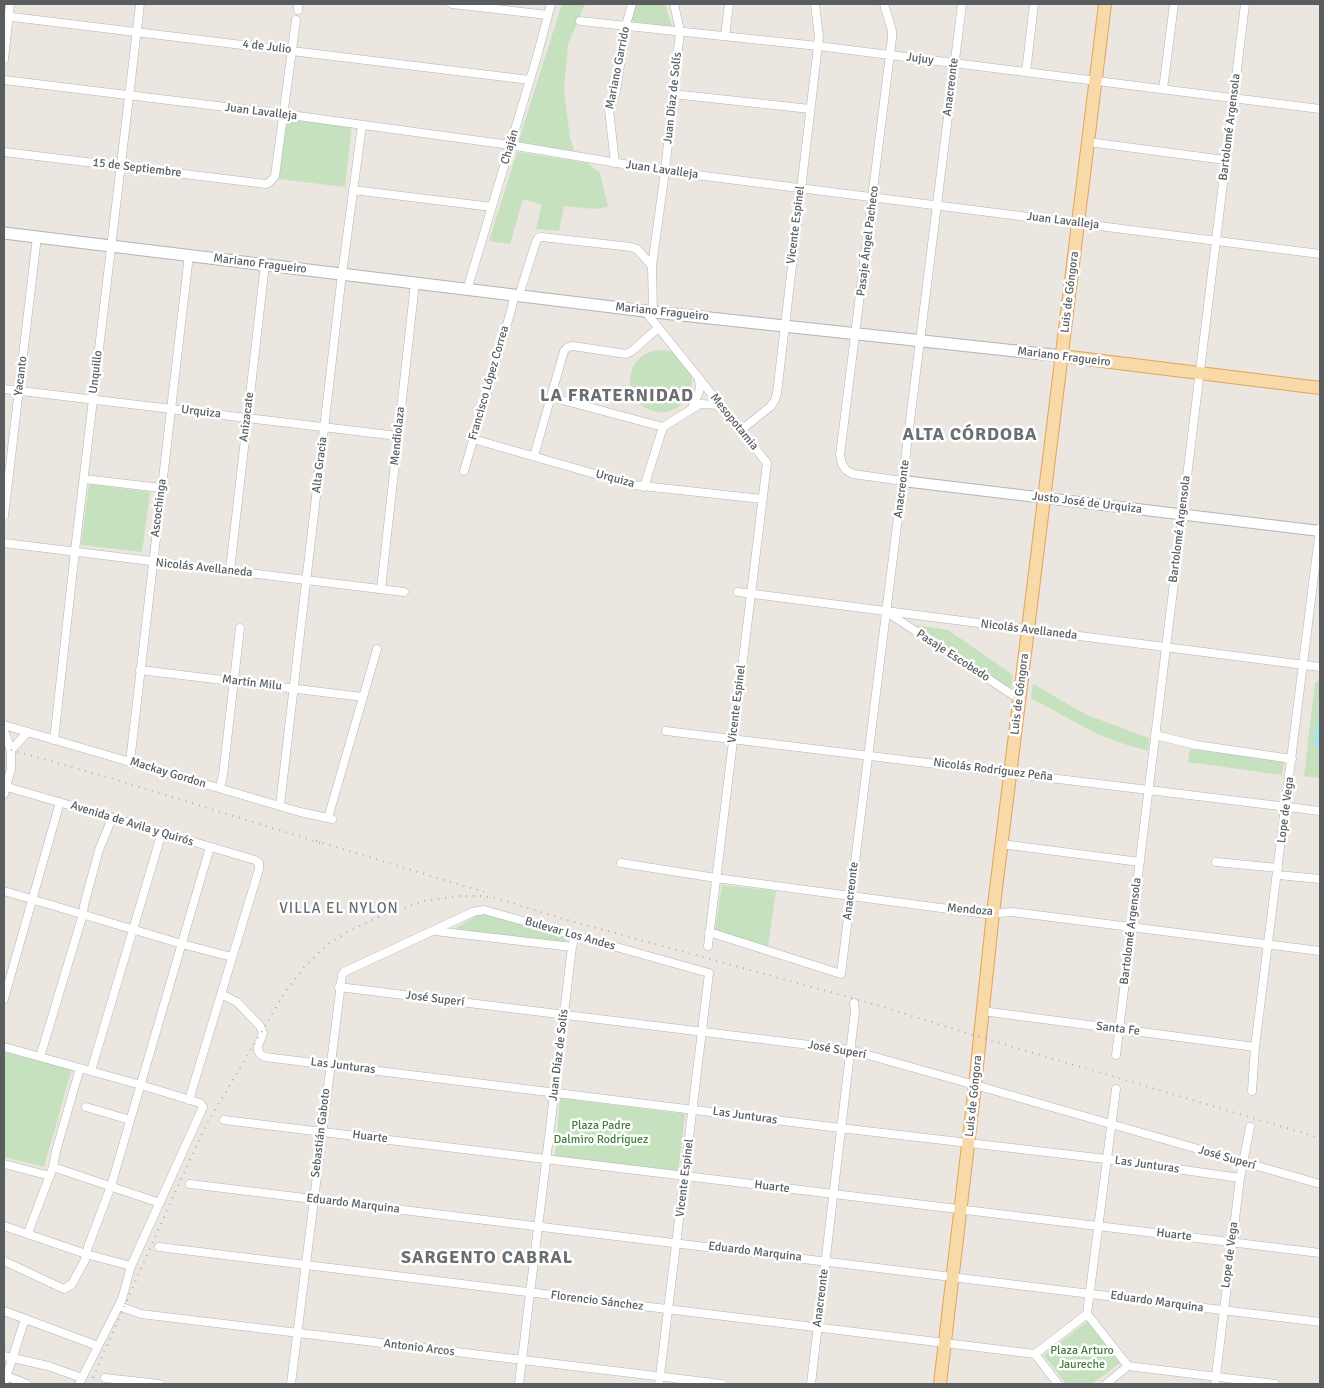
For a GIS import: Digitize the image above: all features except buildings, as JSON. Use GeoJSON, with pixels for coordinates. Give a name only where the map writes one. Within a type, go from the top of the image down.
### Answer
{"type":"FeatureCollection","features":[{"type":"Feature","properties":{"kind":"main road","name":"Luis de Góngora"},"geometry":{"type":"LineString","coordinates":[[940,1384],[1001,844],[1105,4]]}},
{"type":"Feature","properties":{"kind":"main road","name":"Mariano Fragueiro"},"geometry":{"type":"LineString","coordinates":[[4,233],[468,290],[518,292],[649,311],[1062,356],[1320,388]]}},
{"type":"Feature","properties":{"kind":"street"},"geometry":{"type":"LineString","coordinates":[[4,59],[6,16],[10,4]]}},
{"type":"Feature","properties":{"kind":"street","name":"Unquillo"},"geometry":{"type":"LineString","coordinates":[[54,740],[140,4]]}},
{"type":"Feature","properties":{"kind":"street"},"geometry":{"type":"LineString","coordinates":[[452,4],[548,15]]}},
{"type":"Feature","properties":{"kind":"street","name":"Chaján"},"geometry":{"type":"LineString","coordinates":[[468,290],[551,4]]}},
{"type":"Feature","properties":{"kind":"street","name":"Mariano Garrido"},"geometry":{"type":"LineString","coordinates":[[615,163],[610,110],[616,92],[626,25],[632,4]]}},
{"type":"Feature","properties":{"kind":"street","name":"Juan Díaz de Solís"},"geometry":{"type":"LineString","coordinates":[[649,311],[652,266],[666,172],[680,31],[674,4]]}},
{"type":"Feature","properties":{"kind":"street"},"geometry":{"type":"LineString","coordinates":[[725,36],[729,4]]}},
{"type":"Feature","properties":{"kind":"street","name":"Vicente Espinel"},"geometry":{"type":"LineString","coordinates":[[740,431],[771,406],[775,400],[819,38],[815,4]]}},
{"type":"Feature","properties":{"kind":"street","name":"Pasaje Ángel Pacheco"},"geometry":{"type":"LineString","coordinates":[[853,474],[846,470],[840,455],[890,55],[892,31],[884,4]]}},
{"type":"Feature","properties":{"kind":"street","name":"Anacreonte"},"geometry":{"type":"LineString","coordinates":[[709,932],[841,974],[962,4]]}},
{"type":"Feature","properties":{"kind":"street"},"geometry":{"type":"LineString","coordinates":[[1026,72],[1034,4]]}},
{"type":"Feature","properties":{"kind":"street"},"geometry":{"type":"LineString","coordinates":[[1163,89],[1174,4]]}},
{"type":"Feature","properties":{"kind":"street","name":"Bartolomé Argensola"},"geometry":{"type":"LineString","coordinates":[[1116,1055],[1245,4]]}},
{"type":"Feature","properties":{"kind":"street","name":"4 de Julio"},"geometry":{"type":"LineString","coordinates":[[6,16],[530,80]]}},
{"type":"Feature","properties":{"kind":"street"},"geometry":{"type":"LineString","coordinates":[[284,114],[296,20]]}},
{"type":"Feature","properties":{"kind":"street","name":"Jujuy"},"geometry":{"type":"LineString","coordinates":[[580,21],[818,46],[1320,108]]}},
{"type":"Feature","properties":{"kind":"street","name":"Juan Lavalleja"},"geometry":{"type":"LineString","coordinates":[[4,80],[284,114],[510,145],[666,172],[1320,254]]}},
{"type":"Feature","properties":{"kind":"street"},"geometry":{"type":"LineString","coordinates":[[674,94],[810,110]]}},
{"type":"Feature","properties":{"kind":"street","name":"15 de Septiembre"},"geometry":{"type":"LineString","coordinates":[[4,152],[266,184],[275,176],[284,114]]}},
{"type":"Feature","properties":{"kind":"street","name":"Alta Gracia"},"geometry":{"type":"LineString","coordinates":[[280,806],[342,274],[362,125]]}},
{"type":"Feature","properties":{"kind":"street"},"geometry":{"type":"LineString","coordinates":[[1088,142],[1226,160]]}},
{"type":"Feature","properties":{"kind":"street"},"geometry":{"type":"LineString","coordinates":[[353,190],[492,207]]}},
{"type":"Feature","properties":{"kind":"street","name":"Yacanto"},"geometry":{"type":"LineString","coordinates":[[4,516],[37,237]]}},
{"type":"Feature","properties":{"kind":"street","name":"Francisco López Correa"},"geometry":{"type":"LineString","coordinates":[[464,471],[512,307],[538,238],[631,246],[637,249],[652,266]]}},
{"type":"Feature","properties":{"kind":"street","name":"Ascochinga"},"geometry":{"type":"LineString","coordinates":[[130,762],[189,255]]}},
{"type":"Feature","properties":{"kind":"street","name":"Anizacate"},"geometry":{"type":"LineString","coordinates":[[230,570],[265,264]]}},
{"type":"Feature","properties":{"kind":"street","name":"Mendiolaza"},"geometry":{"type":"LineString","coordinates":[[381,589],[415,283]]}},
{"type":"Feature","properties":{"kind":"street","name":"Mesopotamia"},"geometry":{"type":"LineString","coordinates":[[649,311],[658,328],[767,463]]}},
{"type":"Feature","properties":{"kind":"street"},"geometry":{"type":"LineString","coordinates":[[534,456],[564,352],[568,347],[573,346],[626,354],[658,328]]}},
{"type":"Feature","properties":{"kind":"street"},"geometry":{"type":"LineString","coordinates":[[692,408],[700,389],[699,379]]}},
{"type":"Feature","properties":{"kind":"street","name":"Urquiza"},"geometry":{"type":"LineString","coordinates":[[4,389],[398,436]]}},
{"type":"Feature","properties":{"kind":"street"},"geometry":{"type":"LineString","coordinates":[[551,397],[663,427]]}},
{"type":"Feature","properties":{"kind":"street"},"geometry":{"type":"LineString","coordinates":[[644,487],[663,427],[692,408],[705,404],[720,405]]}},
{"type":"Feature","properties":{"kind":"street","name":"Urquiza"},"geometry":{"type":"LineString","coordinates":[[473,439],[633,485],[762,499]]}},
{"type":"Feature","properties":{"kind":"street","name":"Vicente Espinel"},"geometry":{"type":"LineString","coordinates":[[708,946],[767,463]]}},
{"type":"Feature","properties":{"kind":"street","name":"Justo José de Urquiza"},"geometry":{"type":"LineString","coordinates":[[853,474],[1320,530]]}},
{"type":"Feature","properties":{"kind":"street"},"geometry":{"type":"LineString","coordinates":[[84,479],[161,488]]}},
{"type":"Feature","properties":{"kind":"street","name":"Lope de Vega"},"geometry":{"type":"LineString","coordinates":[[1252,1091],[1255,1047],[1320,530]]}},
{"type":"Feature","properties":{"kind":"street","name":"Nicolás Avellaneda"},"geometry":{"type":"LineString","coordinates":[[4,543],[404,592]]}},
{"type":"Feature","properties":{"kind":"street","name":"Nicolás Avellaneda"},"geometry":{"type":"LineString","coordinates":[[738,592],[1320,666]]}},
{"type":"Feature","properties":{"kind":"street","name":"Pasaje Escobedo"},"geometry":{"type":"LineString","coordinates":[[887,612],[1019,699]]}},
{"type":"Feature","properties":{"kind":"street"},"geometry":{"type":"LineString","coordinates":[[220,788],[240,628]]}},
{"type":"Feature","properties":{"kind":"street"},"geometry":{"type":"LineString","coordinates":[[363,697],[377,649]]}},
{"type":"Feature","properties":{"kind":"street","name":"Martín Milu"},"geometry":{"type":"LineString","coordinates":[[140,670],[363,697]]}},
{"type":"Feature","properties":{"kind":"street","name":"Mackay Gordon"},"geometry":{"type":"LineString","coordinates":[[4,725],[300,812],[330,818],[363,697]]}},
{"type":"Feature","properties":{"kind":"street"},"geometry":{"type":"LineString","coordinates":[[4,730],[11,750],[11,769],[4,789]]}},
{"type":"Feature","properties":{"kind":"street","name":"Nicolás Rodríguez Peña"},"geometry":{"type":"LineString","coordinates":[[666,731],[1320,811]]}},
{"type":"Feature","properties":{"kind":"street"},"geometry":{"type":"LineString","coordinates":[[11,750],[28,732]]}},
{"type":"Feature","properties":{"kind":"street"},"geometry":{"type":"LineString","coordinates":[[1155,735],[1196,745],[1292,759]]}},
{"type":"Feature","properties":{"kind":"street","name":"Avenida de Avila y Quirós"},"geometry":{"type":"LineString","coordinates":[[4,789],[60,802],[255,860],[258,863],[259,869],[232,957]]}},
{"type":"Feature","properties":{"kind":"street"},"geometry":{"type":"LineString","coordinates":[[4,999],[6,978],[34,900],[60,802]]}},
{"type":"Feature","properties":{"kind":"street"},"geometry":{"type":"LineString","coordinates":[[40,1057],[83,914],[99,850],[112,818]]}},
{"type":"Feature","properties":{"kind":"street"},"geometry":{"type":"LineString","coordinates":[[92,1071],[162,832]]}},
{"type":"Feature","properties":{"kind":"street"},"geometry":{"type":"LineString","coordinates":[[1001,844],[1140,862]]}},
{"type":"Feature","properties":{"kind":"street"},"geometry":{"type":"LineString","coordinates":[[4,1262],[64,1289],[72,1284],[85,1260],[111,1186],[210,847]]}},
{"type":"Feature","properties":{"kind":"street"},"geometry":{"type":"LineString","coordinates":[[1216,862],[1320,879]]}},
{"type":"Feature","properties":{"kind":"street","name":"Mendoza"},"geometry":{"type":"LineString","coordinates":[[621,863],[716,878],[986,914],[1012,912],[1320,950]]}},
{"type":"Feature","properties":{"kind":"street"},"geometry":{"type":"LineString","coordinates":[[4,891],[232,957],[189,1100]]}},
{"type":"Feature","properties":{"kind":"street","name":"Bulevar Los Andes"},"geometry":{"type":"LineString","coordinates":[[344,972],[474,912],[484,910],[709,973]]}},
{"type":"Feature","properties":{"kind":"street","name":"Bulevar Los Andes"},"geometry":{"type":"LineString","coordinates":[[434,931],[572,947]]}},
{"type":"Feature","properties":{"kind":"street","name":"Juan Díaz de Solís"},"geometry":{"type":"LineString","coordinates":[[519,1384],[575,935]]}},
{"type":"Feature","properties":{"kind":"street","name":"Sebastián Gaboto"},"geometry":{"type":"LineString","coordinates":[[291,1384],[321,1131],[340,987],[344,972]]}},
{"type":"Feature","properties":{"kind":"street","name":"Vicente Espinel"},"geometry":{"type":"LineString","coordinates":[[660,1380],[709,973]]}},
{"type":"Feature","properties":{"kind":"street","name":"José Superí"},"geometry":{"type":"LineString","coordinates":[[340,987],[850,1050],[1320,1184]]}},
{"type":"Feature","properties":{"kind":"street","name":"Las Junturas"},"geometry":{"type":"LineString","coordinates":[[221,994],[237,1002],[260,1026],[263,1033],[258,1050],[265,1057],[1106,1159],[1240,1178]]}},
{"type":"Feature","properties":{"kind":"street","name":"Anacreonte"},"geometry":{"type":"LineString","coordinates":[[811,1384],[855,1011],[854,1003]]}},
{"type":"Feature","properties":{"kind":"street","name":"Santa Fe"},"geometry":{"type":"LineString","coordinates":[[982,1011],[1255,1047]]}},
{"type":"Feature","properties":{"kind":"street"},"geometry":{"type":"LineString","coordinates":[[4,1047],[202,1104],[202,1111],[130,1266],[119,1306],[81,1381],[48,1366],[8,1356]]}},
{"type":"Feature","properties":{"kind":"street"},"geometry":{"type":"LineString","coordinates":[[28,1233],[53,1167],[80,1068]]}},
{"type":"Feature","properties":{"kind":"street"},"geometry":{"type":"LineString","coordinates":[[1116,1089],[1088,1314],[1128,1366],[1216,1381],[1275,1384]]}},
{"type":"Feature","properties":{"kind":"street"},"geometry":{"type":"LineString","coordinates":[[86,1107],[130,1120]]}},
{"type":"Feature","properties":{"kind":"street","name":"Huarte"},"geometry":{"type":"LineString","coordinates":[[224,1120],[1320,1253]]}},
{"type":"Feature","properties":{"kind":"street","name":"Lope de Vega"},"geometry":{"type":"LineString","coordinates":[[1216,1381],[1242,1162],[1250,1127]]}},
{"type":"Feature","properties":{"kind":"street"},"geometry":{"type":"LineString","coordinates":[[4,1164],[50,1176]]}},
{"type":"Feature","properties":{"kind":"street"},"geometry":{"type":"LineString","coordinates":[[53,1167],[160,1203]]}},
{"type":"Feature","properties":{"kind":"street","name":"Eduardo Marquina"},"geometry":{"type":"LineString","coordinates":[[190,1184],[825,1260],[1320,1322]]}},
{"type":"Feature","properties":{"kind":"street"},"geometry":{"type":"LineString","coordinates":[[4,1226],[86,1254],[130,1266]]}},
{"type":"Feature","properties":{"kind":"street","name":"Florencio Sánchez"},"geometry":{"type":"LineString","coordinates":[[159,1247],[1035,1354]]}},
{"type":"Feature","properties":{"kind":"street","name":"Antonio Arcos"},"geometry":{"type":"LineString","coordinates":[[119,1306],[141,1314],[660,1380],[722,1384]]}},
{"type":"Feature","properties":{"kind":"street"},"geometry":{"type":"LineString","coordinates":[[4,1310],[98,1346]]}},
{"type":"Feature","properties":{"kind":"street"},"geometry":{"type":"LineString","coordinates":[[1058,1384],[1035,1354],[1088,1314]]}},
{"type":"Feature","properties":{"kind":"street"},"geometry":{"type":"LineString","coordinates":[[25,1319],[8,1356],[5,1379],[27,1384]]}},
{"type":"Feature","properties":{"kind":"street"},"geometry":{"type":"LineString","coordinates":[[1106,1384],[1128,1366]]}},
{"type":"Feature","properties":{"kind":"street"},"geometry":{"type":"LineString","coordinates":[[105,1378],[159,1384]]}},
{"type":"Feature","properties":{"kind":"green space"},"geometry":{"type":"Polygon","coordinates":[[[562,4],[585,4],[568,44],[564,90],[570,138],[575,154],[518,143],[562,4]]]}},
{"type":"Feature","properties":{"kind":"green space"},"geometry":{"type":"Polygon","coordinates":[[[636,4],[665,4],[672,27],[631,21],[636,4]]]}},
{"type":"Feature","properties":{"kind":"green space"},"geometry":{"type":"Polygon","coordinates":[[[286,118],[352,125],[345,187],[279,179],[286,118]]]}},
{"type":"Feature","properties":{"kind":"green space"},"geometry":{"type":"Polygon","coordinates":[[[517,152],[587,163],[600,173],[608,207],[595,209],[564,206],[559,231],[536,229],[542,205],[523,199],[510,244],[489,241],[517,152]]]}},
{"type":"Feature","properties":{"kind":"green space"},"geometry":{"type":"Polygon","coordinates":[[[655,350],[667,350],[683,359],[690,369],[692,381],[690,393],[683,403],[667,412],[655,412],[644,407],[635,398],[630,387],[630,375],[635,364],[644,355],[655,350]]]}},
{"type":"Feature","properties":{"kind":"green space"},"geometry":{"type":"Polygon","coordinates":[[[89,484],[150,492],[142,552],[81,545],[89,484]]]}},
{"type":"Feature","properties":{"kind":"green space"},"geometry":{"type":"Polygon","coordinates":[[[916,625],[948,630],[1013,675],[1011,689],[916,625]]]}},
{"type":"Feature","properties":{"kind":"green space"},"geometry":{"type":"Polygon","coordinates":[[[1319,680],[1320,778],[1304,776],[1315,683],[1319,680]]]}},
{"type":"Feature","properties":{"kind":"green space"},"geometry":{"type":"Polygon","coordinates":[[[1033,684],[1087,715],[1149,738],[1148,751],[1095,733],[1031,698],[1033,684]]]}},
{"type":"Feature","properties":{"kind":"green space"},"geometry":{"type":"Polygon","coordinates":[[[1190,749],[1284,761],[1282,775],[1188,762],[1190,749]]]}},
{"type":"Feature","properties":{"kind":"green space"},"geometry":{"type":"Polygon","coordinates":[[[722,885],[776,891],[768,946],[715,930],[722,885]]]}},
{"type":"Feature","properties":{"kind":"green space"},"geometry":{"type":"Polygon","coordinates":[[[484,911],[565,937],[567,941],[453,930],[484,911]]]}},
{"type":"Feature","properties":{"kind":"green space"},"geometry":{"type":"Polygon","coordinates":[[[4,1052],[72,1069],[44,1167],[4,1157],[4,1052]]]}},
{"type":"Feature","properties":{"kind":"green space","name":"Plaza Padre Dalmiro Rodríguez"},"geometry":{"type":"Polygon","coordinates":[[[560,1098],[685,1114],[678,1171],[555,1156],[560,1098]]]}},
{"type":"Feature","properties":{"kind":"green space","name":"Plaza Arturo Jaureche"},"geometry":{"type":"Polygon","coordinates":[[[1088,1321],[1120,1363],[1092,1384],[1066,1384],[1044,1355],[1088,1321]]]}},
{"type":"Feature","properties":{"kind":"water"},"geometry":{"type":"Polygon","coordinates":[[[1317,725],[1320,725],[1320,747],[1314,746],[1317,725]]]}},
{"type":"Feature","properties":{"kind":"railway"},"geometry":{"type":"LineString","coordinates":[[4,748],[107,777],[321,843],[319,842]]}},
{"type":"Feature","properties":{"kind":"railway"},"geometry":{"type":"LineString","coordinates":[[316,841],[484,892]]}},
{"type":"Feature","properties":{"kind":"railway"},"geometry":{"type":"LineString","coordinates":[[90,1384],[206,1125],[287,989],[305,966],[328,944],[378,917],[424,901],[458,896],[496,898],[560,918],[870,1003],[1320,1138]]}},
{"type":"Feature","properties":{"kind":"district","name":"LA FRATERNIDAD"},"geometry":{"type":"Point","coordinates":[617,396]}},
{"type":"Feature","properties":{"kind":"district","name":"ALTA CÓRDOBA"},"geometry":{"type":"Point","coordinates":[970,435]}},
{"type":"Feature","properties":{"kind":"district","name":"VILLA EL NYLON"},"geometry":{"type":"Point","coordinates":[339,909]}},
{"type":"Feature","properties":{"kind":"district","name":"SARGENTO CABRAL"},"geometry":{"type":"Point","coordinates":[487,1258]}}]}
